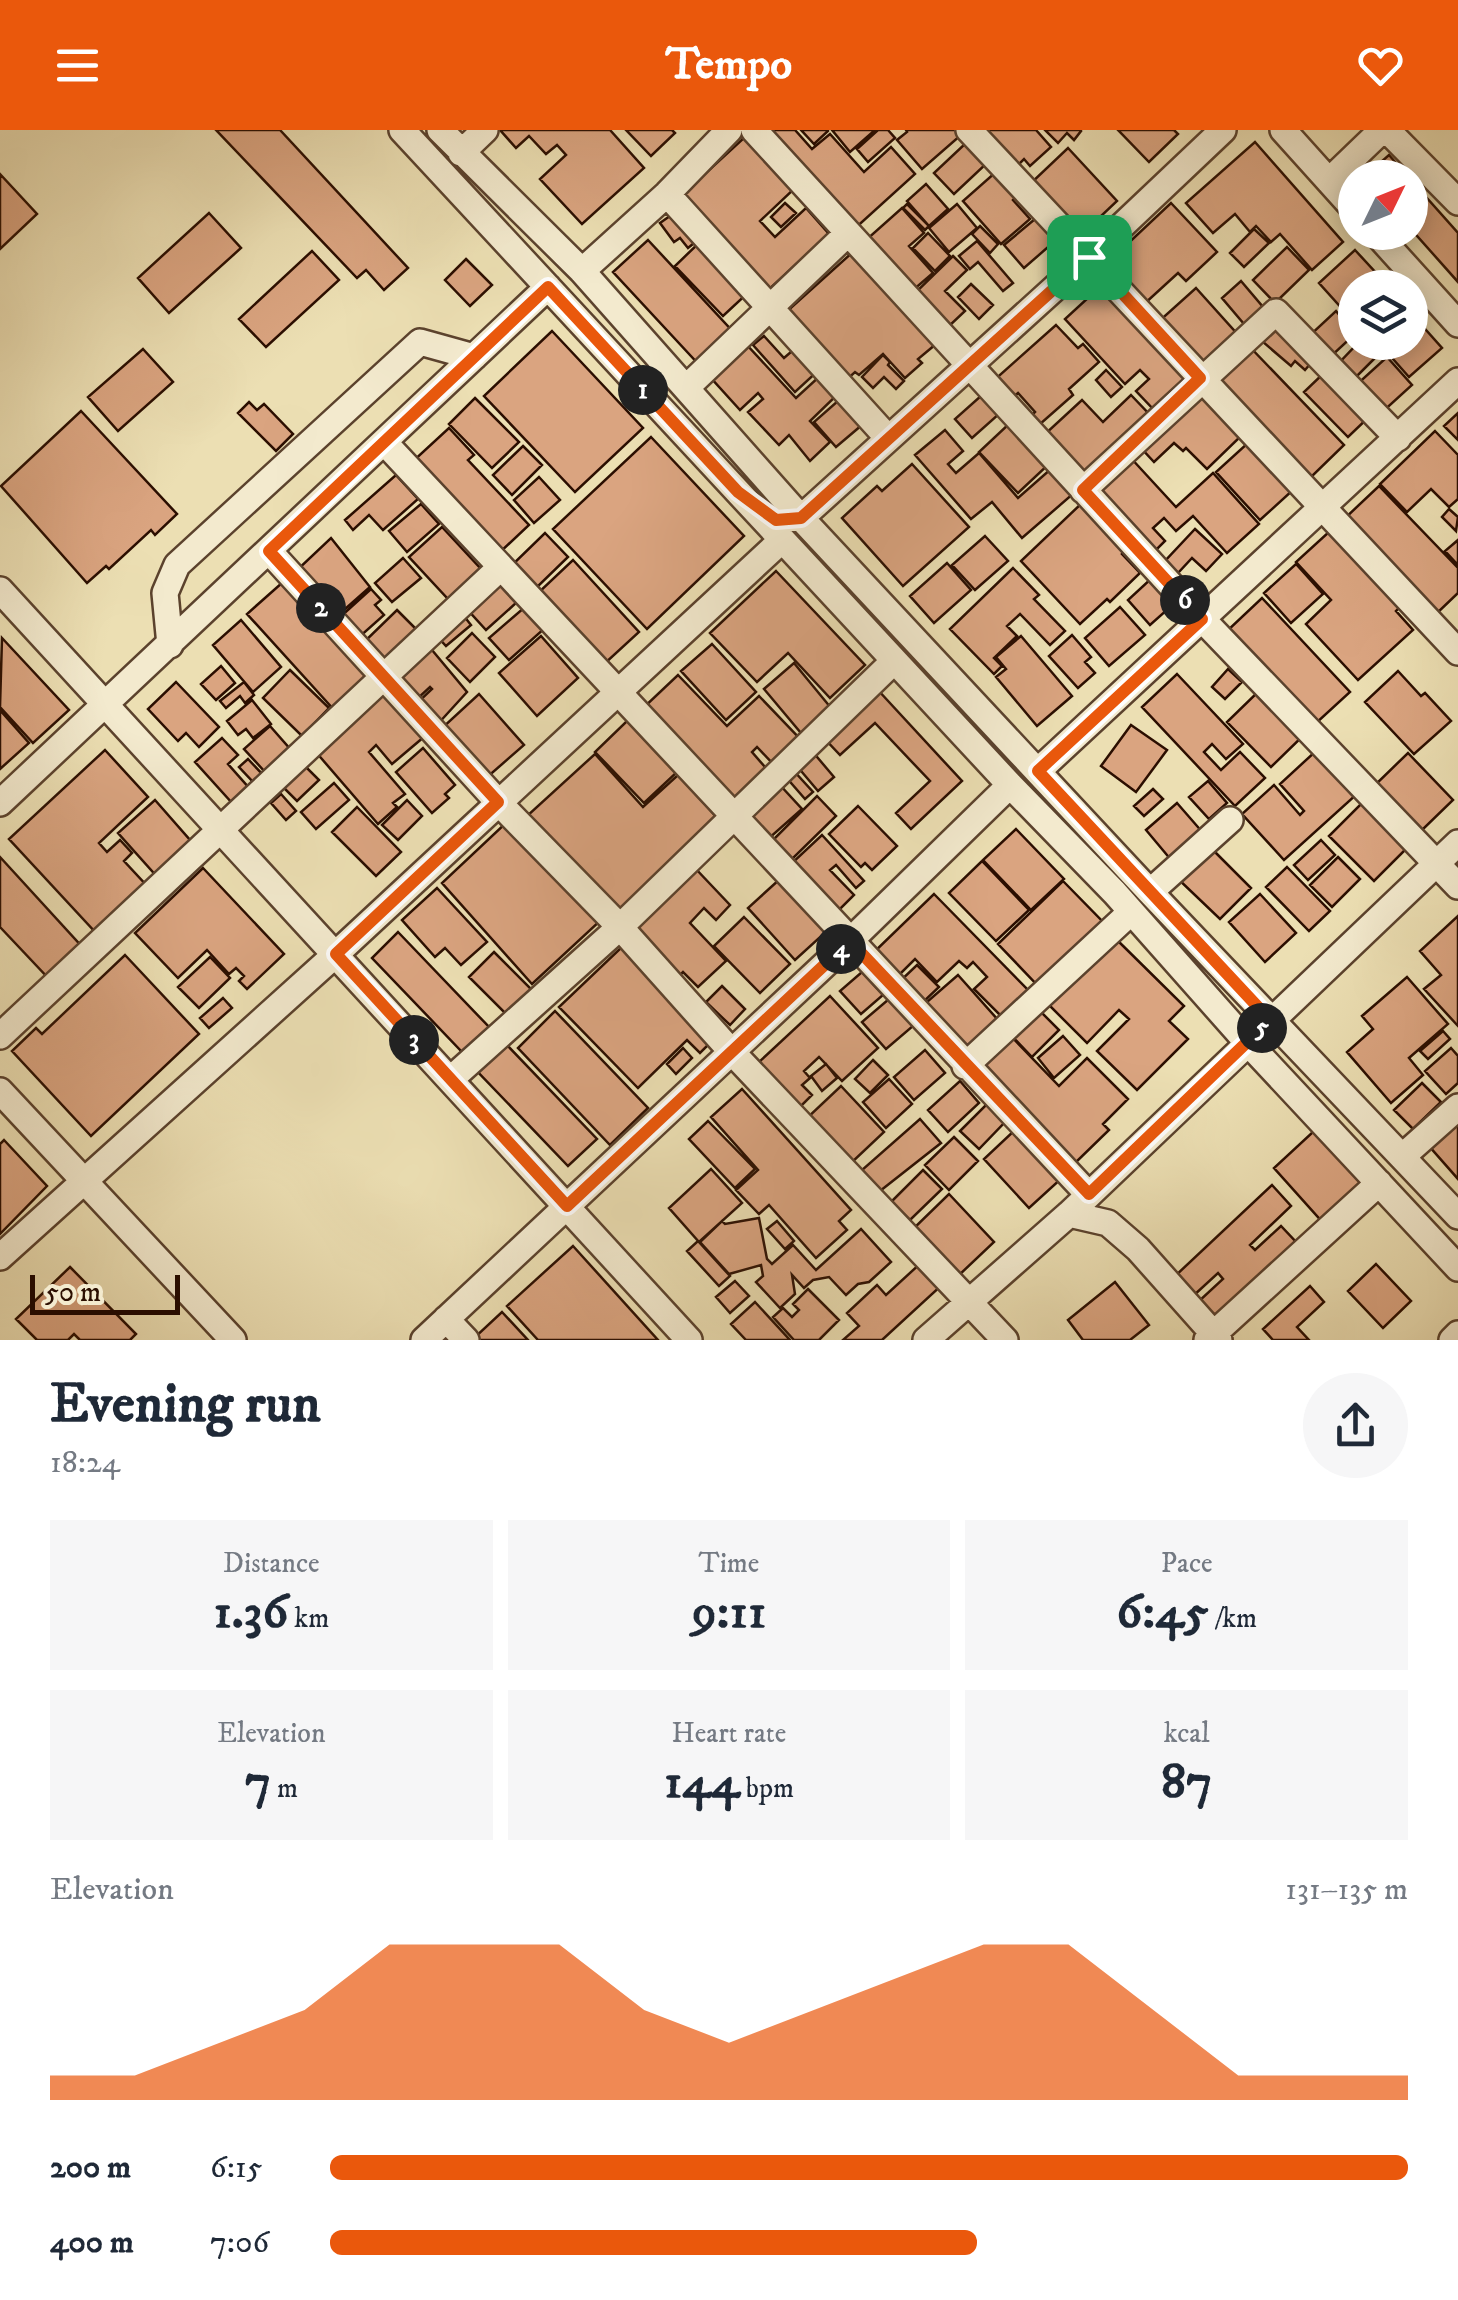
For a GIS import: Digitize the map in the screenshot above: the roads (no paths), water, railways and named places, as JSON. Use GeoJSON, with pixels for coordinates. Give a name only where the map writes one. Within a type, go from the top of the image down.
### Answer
{"type":"FeatureCollection","features":[{"type":"Feature","properties":{"kind":"street"},"geometry":{"type":"LineString","coordinates":[[402,130],[1458,1268]]}},
{"type":"Feature","properties":{"kind":"street"},"geometry":{"type":"LineString","coordinates":[[440,130],[582,271],[801,518],[1458,1216]]}},
{"type":"Feature","properties":{"kind":"street"},"geometry":{"type":"LineString","coordinates":[[461,153],[485,130]]}},
{"type":"Feature","properties":{"kind":"street"},"geometry":{"type":"LineString","coordinates":[[582,271],[667,194],[729,130]]}},
{"type":"Feature","properties":{"kind":"street"},"geometry":{"type":"LineString","coordinates":[[754,130],[1202,619],[1458,886]]}},
{"type":"Feature","properties":{"kind":"street"},"geometry":{"type":"LineString","coordinates":[[738,492],[776,520],[801,518],[1089,257],[1222,130]]}},
{"type":"Feature","properties":{"kind":"street"},"geometry":{"type":"LineString","coordinates":[[1283,130],[1338,192]]}},
{"type":"Feature","properties":{"kind":"street"},"geometry":{"type":"LineString","coordinates":[[1329,182],[1385,130],[1458,202]]}},
{"type":"Feature","properties":{"kind":"street"},"geometry":{"type":"LineString","coordinates":[[973,131],[1458,652]]}},
{"type":"Feature","properties":{"kind":"street"},"geometry":{"type":"LineString","coordinates":[[667,194],[888,438]]}},
{"type":"Feature","properties":{"kind":"street"},"geometry":{"type":"LineString","coordinates":[[686,388],[772,310],[846,234]]}},
{"type":"Feature","properties":{"kind":"street"},"geometry":{"type":"LineString","coordinates":[[1392,250],[1458,324]]}},
{"type":"Feature","properties":{"kind":"street"},"geometry":{"type":"LineString","coordinates":[[0,803],[548,287]]}},
{"type":"Feature","properties":{"kind":"street"},"geometry":{"type":"LineString","coordinates":[[1083,490],[1200,378],[1276,312],[1398,438]]}},
{"type":"Feature","properties":{"kind":"street"},"geometry":{"type":"LineString","coordinates":[[170,644],[164,592],[176,565],[420,342],[474,357]]}},
{"type":"Feature","properties":{"kind":"street"},"geometry":{"type":"LineString","coordinates":[[1038,771],[1458,381]]}},
{"type":"Feature","properties":{"kind":"street"},"geometry":{"type":"LineString","coordinates":[[384,442],[1089,1194]]}},
{"type":"Feature","properties":{"kind":"street"},"geometry":{"type":"LineString","coordinates":[[0,1257],[336,954],[782,540]]}},
{"type":"Feature","properties":{"kind":"street"},"geometry":{"type":"LineString","coordinates":[[269,551],[498,802],[620,927],[730,1050],[1005,1340]]}},
{"type":"Feature","properties":{"kind":"street"},"geometry":{"type":"LineString","coordinates":[[0,1036],[501,567]]}},
{"type":"Feature","properties":{"kind":"street"},"geometry":{"type":"LineString","coordinates":[[0,590],[690,1340]]}},
{"type":"Feature","properties":{"kind":"street"},"geometry":{"type":"LineString","coordinates":[[451,1080],[620,927],[894,661]]}},
{"type":"Feature","properties":{"kind":"street"},"geometry":{"type":"LineString","coordinates":[[424,1340],[850,941],[1010,785]]}},
{"type":"Feature","properties":{"kind":"street"},"geometry":{"type":"LineString","coordinates":[[1150,892],[1230,820]]}},
{"type":"Feature","properties":{"kind":"street"},"geometry":{"type":"LineString","coordinates":[[926,1340],[1069,1214],[1458,843]]}},
{"type":"Feature","properties":{"kind":"street"},"geometry":{"type":"LineString","coordinates":[[965,1066],[1131,912]]}},
{"type":"Feature","properties":{"kind":"street"},"geometry":{"type":"LineString","coordinates":[[0,1091],[233,1340]]}},
{"type":"Feature","properties":{"kind":"street"},"geometry":{"type":"LineString","coordinates":[[1403,1156],[1458,1107]]}},
{"type":"Feature","properties":{"kind":"street"},"geometry":{"type":"LineString","coordinates":[[1069,1214],[1108,1222],[1138,1249],[1213,1338],[1379,1183]]}},
{"type":"Feature","properties":{"kind":"street"},"geometry":{"type":"LineString","coordinates":[[446,1318],[466,1340]]}},
{"type":"Feature","properties":{"kind":"street"},"geometry":{"type":"LineString","coordinates":[[1452,1340],[1458,1334]]}}]}
